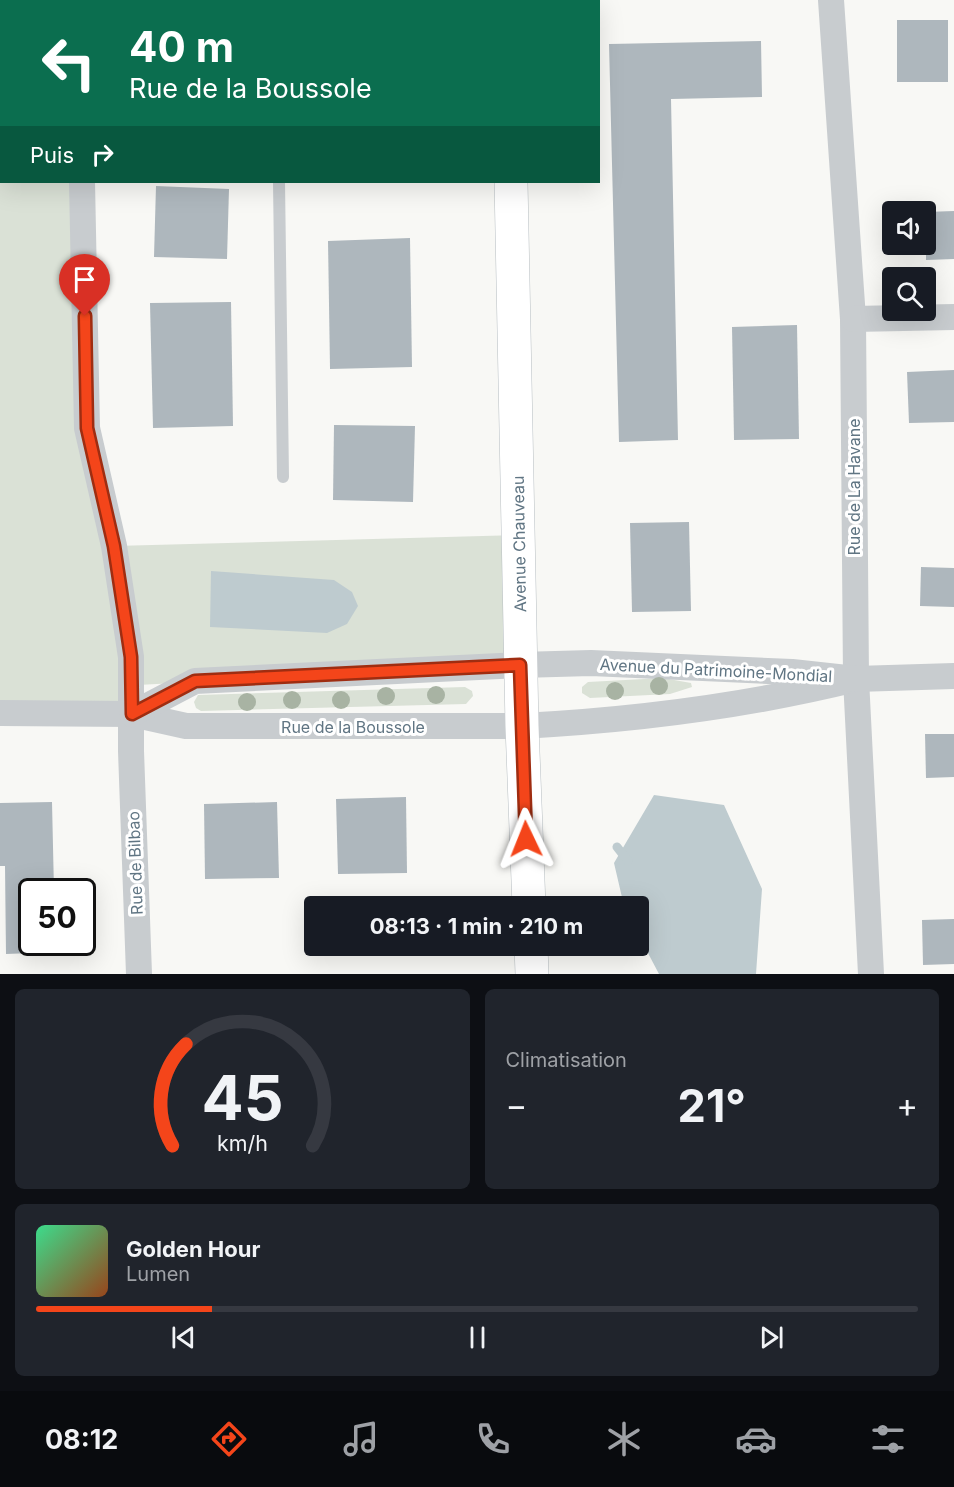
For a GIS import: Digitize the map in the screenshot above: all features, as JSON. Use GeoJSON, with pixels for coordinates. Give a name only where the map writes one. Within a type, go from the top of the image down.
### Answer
{"type":"FeatureCollection","features":[{"type":"Feature","properties":{"kind":"main road","name":"Avenue Chauveau"},"geometry":{"type":"LineString","coordinates":[[511,183],[520,665],[529,896]]}},
{"type":"Feature","properties":{"kind":"main road"},"geometry":{"type":"LineString","coordinates":[[531,956],[532,974]]}},
{"type":"Feature","properties":{"kind":"street","name":"Rue de La Havane"},"geometry":{"type":"LineString","coordinates":[[831,0],[853,319],[856,679],[871,974]]}},
{"type":"Feature","properties":{"kind":"street","name":"Rue de Bilbao"},"geometry":{"type":"LineString","coordinates":[[82,183],[87,428],[114,546],[131,657],[131,751],[139,974]]}},
{"type":"Feature","properties":{"kind":"street"},"geometry":{"type":"LineString","coordinates":[[853,319],[954,317]]}},
{"type":"Feature","properties":{"kind":"street","name":"Rue de la Boussole"},"geometry":{"type":"LineString","coordinates":[[132,714],[195,681],[576,662]]}},
{"type":"Feature","properties":{"kind":"street","name":"Avenue du Patrimoine-Mondial"},"geometry":{"type":"LineString","coordinates":[[576,662],[792,672],[856,679],[954,676]]}},
{"type":"Feature","properties":{"kind":"street","name":"Avenue du Patrimoine-Mondial"},"geometry":{"type":"LineString","coordinates":[[575,724],[782,698],[856,679]]}},
{"type":"Feature","properties":{"kind":"street","name":"Rue de la Boussole"},"geometry":{"type":"LineString","coordinates":[[0,713],[132,714],[186,726],[575,724]]}},
{"type":"Feature","properties":{"kind":"lane"},"geometry":{"type":"LineString","coordinates":[[279,183],[283,477]]}},
{"type":"Feature","properties":{"kind":"shaded area"},"geometry":{"type":"Polygon","coordinates":[[[0,183],[82,183],[87,428],[114,546],[519,535],[520,665],[119,686],[129,706],[0,713],[0,183]]]}},
{"type":"Feature","properties":{"kind":"shaded area"},"geometry":{"type":"Polygon","coordinates":[[[211,571],[334,580],[352,592],[358,606],[347,624],[327,633],[210,627],[211,571]]]}},
{"type":"Feature","properties":{"kind":"shaded area"},"geometry":{"type":"Polygon","coordinates":[[[663,678],[691,683],[692,687],[670,694],[590,698],[582,693],[582,687],[588,682],[663,678]]]}},
{"type":"Feature","properties":{"kind":"shaded area"},"geometry":{"type":"Polygon","coordinates":[[[465,687],[472,691],[473,696],[466,704],[201,711],[196,708],[194,702],[198,695],[465,687]]]}},
{"type":"Feature","properties":{"kind":"shaded area"},"geometry":{"type":"Polygon","coordinates":[[[654,795],[724,805],[762,889],[756,974],[659,974],[649,955],[649,896],[622,896],[614,863],[654,795]]]}},
{"type":"Feature","properties":{"kind":"building"},"geometry":{"type":"Polygon","coordinates":[[[897,20],[948,20],[948,82],[897,82],[897,20]]]}},
{"type":"Feature","properties":{"kind":"building"},"geometry":{"type":"Polygon","coordinates":[[[761,41],[762,97],[671,99],[678,440],[619,442],[609,44],[761,41]]]}},
{"type":"Feature","properties":{"kind":"building"},"geometry":{"type":"Polygon","coordinates":[[[156,186],[229,189],[227,259],[154,257],[156,186]]]}},
{"type":"Feature","properties":{"kind":"building"},"geometry":{"type":"Polygon","coordinates":[[[954,211],[954,259],[926,260],[926,255],[936,255],[936,212],[954,211]]]}},
{"type":"Feature","properties":{"kind":"building"},"geometry":{"type":"Polygon","coordinates":[[[410,238],[412,367],[330,369],[328,241],[410,238]]]}},
{"type":"Feature","properties":{"kind":"building"},"geometry":{"type":"Polygon","coordinates":[[[231,302],[233,426],[153,428],[150,303],[231,302]]]}},
{"type":"Feature","properties":{"kind":"building"},"geometry":{"type":"Polygon","coordinates":[[[797,325],[799,439],[734,440],[732,327],[797,325]]]}},
{"type":"Feature","properties":{"kind":"building"},"geometry":{"type":"Polygon","coordinates":[[[954,370],[954,422],[909,423],[907,372],[954,370]]]}},
{"type":"Feature","properties":{"kind":"building"},"geometry":{"type":"Polygon","coordinates":[[[334,425],[415,426],[413,502],[333,500],[334,425]]]}},
{"type":"Feature","properties":{"kind":"building"},"geometry":{"type":"Polygon","coordinates":[[[689,522],[691,611],[632,612],[630,523],[689,522]]]}},
{"type":"Feature","properties":{"kind":"building"},"geometry":{"type":"Polygon","coordinates":[[[921,567],[954,568],[954,607],[920,606],[921,567]]]}},
{"type":"Feature","properties":{"kind":"building"},"geometry":{"type":"Polygon","coordinates":[[[925,734],[954,734],[954,777],[926,778],[925,734]]]}},
{"type":"Feature","properties":{"kind":"building"},"geometry":{"type":"Polygon","coordinates":[[[406,797],[407,873],[338,874],[336,799],[406,797]]]}},
{"type":"Feature","properties":{"kind":"building"},"geometry":{"type":"Polygon","coordinates":[[[52,802],[54,878],[18,878],[18,954],[6,954],[5,866],[0,866],[0,803],[52,802]]]}},
{"type":"Feature","properties":{"kind":"building"},"geometry":{"type":"Polygon","coordinates":[[[277,802],[279,878],[205,879],[204,804],[277,802]]]}},
{"type":"Feature","properties":{"kind":"building"},"geometry":{"type":"Polygon","coordinates":[[[954,919],[954,964],[923,965],[922,920],[954,919]]]}},
{"type":"Feature","properties":{"kind":"waterway"},"geometry":{"type":"LineString","coordinates":[[617,847],[628,861]]}},
{"type":"Feature","properties":{"kind":"route"},"geometry":{"type":"LineString","coordinates":[[85,316],[87,428],[114,546],[131,657],[132,714],[195,681],[520,665],[526,839]]}}]}
